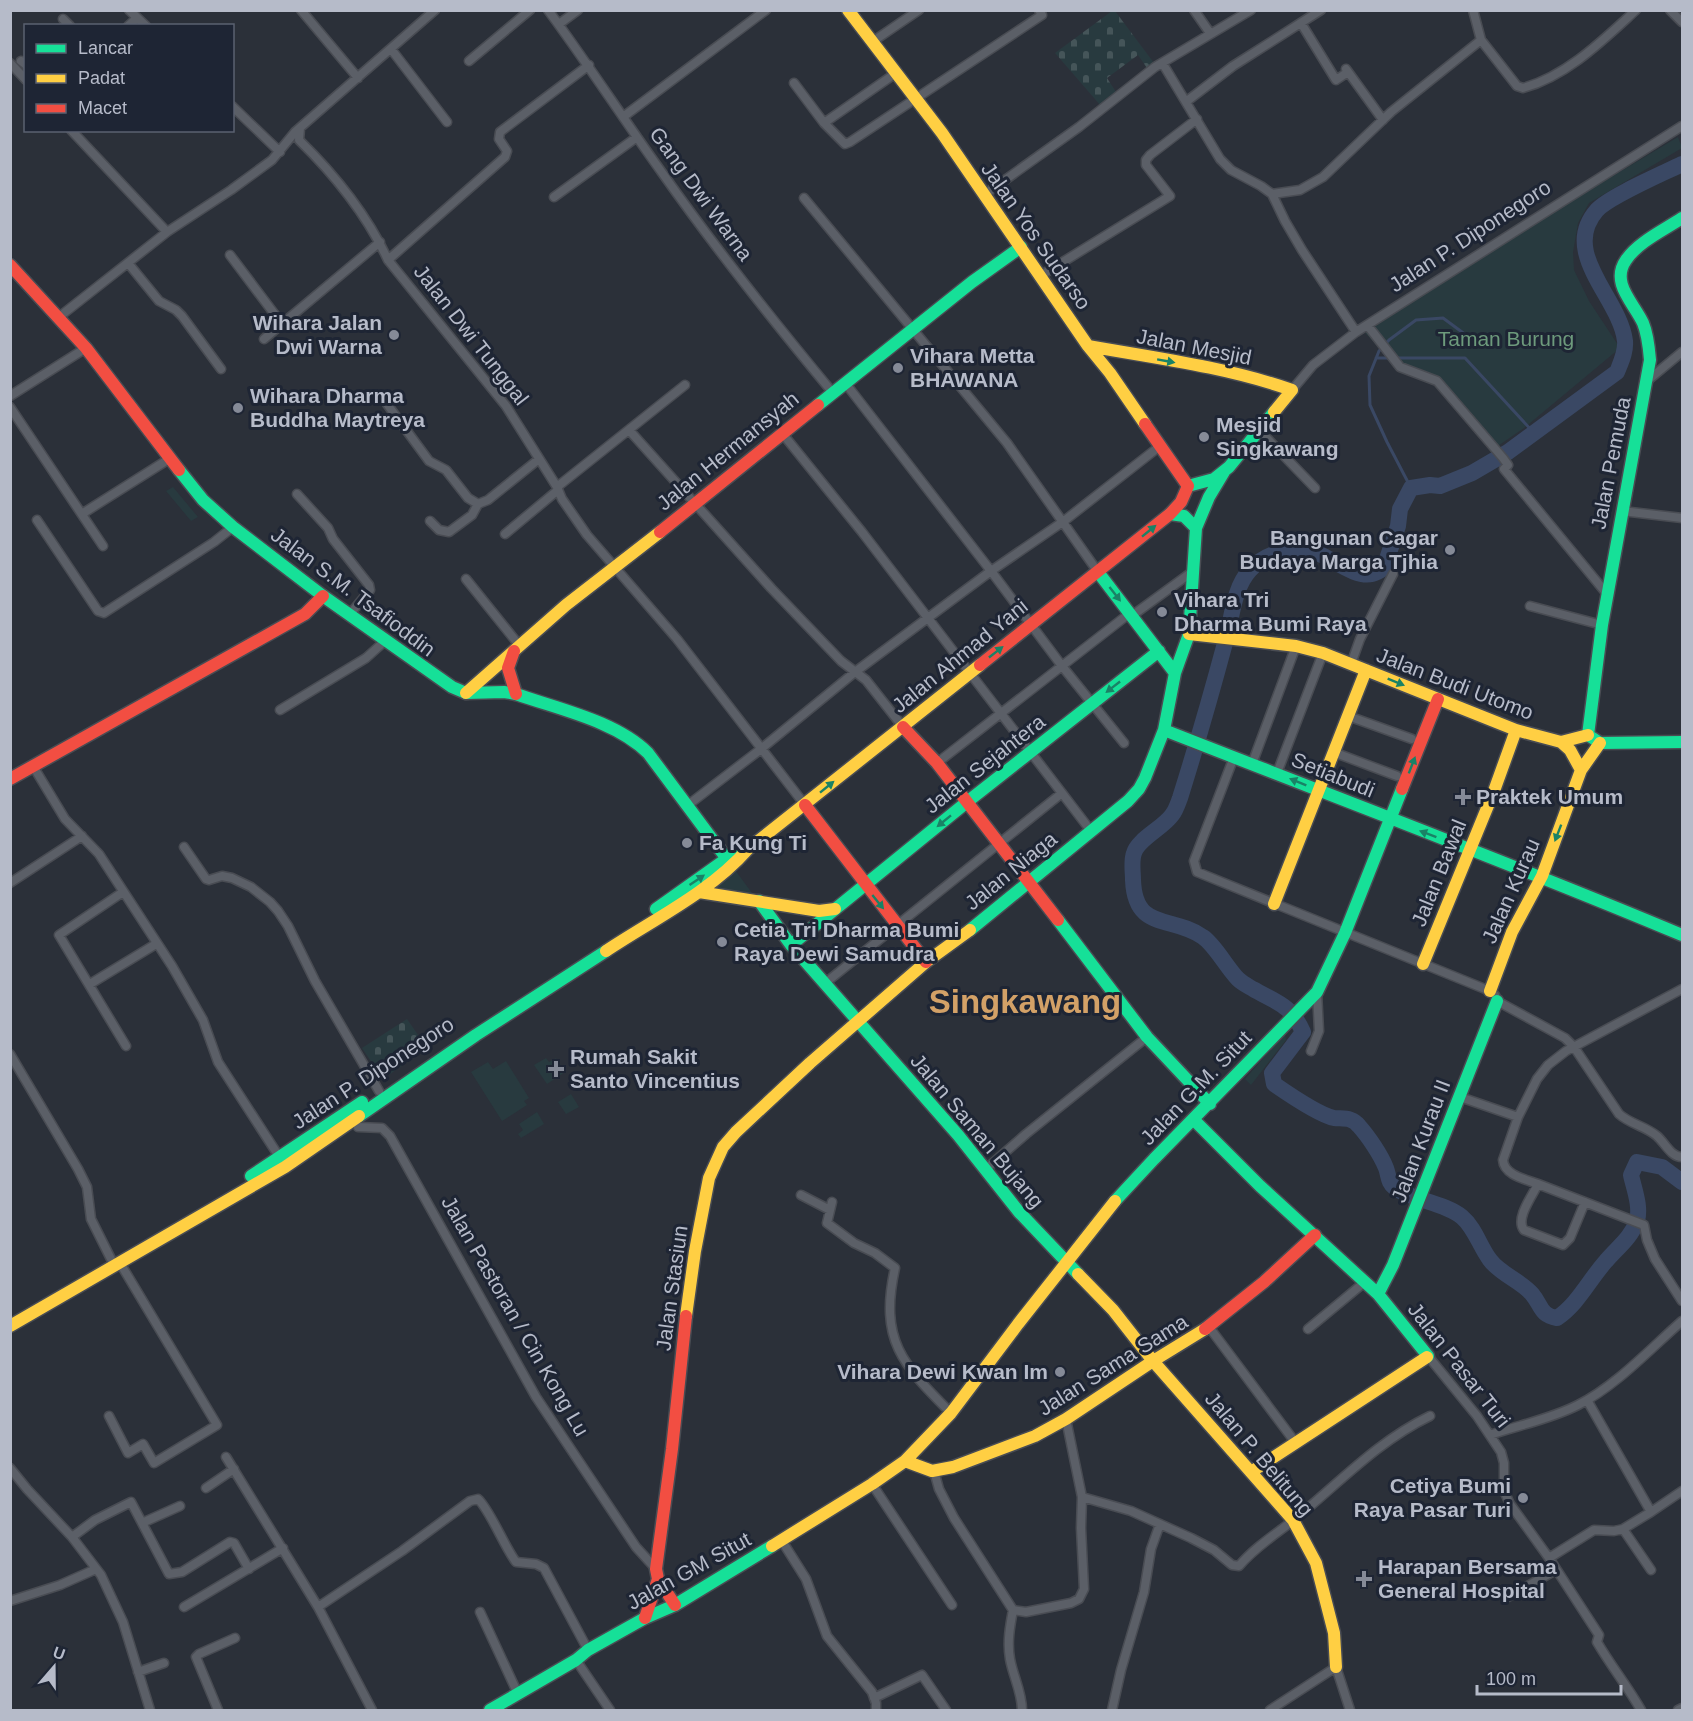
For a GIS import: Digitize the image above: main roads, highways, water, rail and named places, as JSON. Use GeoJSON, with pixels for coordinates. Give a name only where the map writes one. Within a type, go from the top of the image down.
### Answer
{"type":"FeatureCollection","features":[{"type":"Feature","properties":{"kind":"waterway"},"geometry":{"type":"LineString","coordinates":[[1682,164],[1604,204],[1597,210],[1587,226],[1585,243],[1588,259],[1621,325],[1625,341],[1624,353],[1617,372],[1508,452],[1472,473],[1440,486],[1411,488],[1400,509],[1398,526],[1384,568],[1372,574],[1364,574],[1347,569],[1321,554],[1297,549],[1282,551],[1268,557],[1255,565],[1244,577],[1236,595],[1209,701],[1177,806],[1168,820],[1136,848],[1132,863],[1135,896],[1140,908],[1157,920],[1191,930],[1203,937],[1240,980],[1277,1002],[1294,1016],[1303,1032],[1272,1073],[1274,1084],[1321,1113],[1356,1123],[1378,1152],[1393,1186],[1410,1196],[1447,1208],[1462,1217],[1494,1265],[1527,1289],[1547,1315],[1557,1318],[1571,1306],[1631,1233],[1638,1215],[1637,1198],[1631,1175],[1637,1162],[1662,1167],[1682,1182]]}},
{"type":"Feature","properties":{"kind":"waterway"},"geometry":{"type":"LineString","coordinates":[[1411,488],[1370,405],[1369,376],[1379,351],[1389,340],[1416,320],[1443,318],[1466,335]]}},
{"type":"Feature","properties":{"kind":"waterway"},"geometry":{"type":"LineString","coordinates":[[1376,358],[1389,358]]}},
{"type":"Feature","properties":{"kind":"waterway"},"geometry":{"type":"LineString","coordinates":[[1396,358],[1465,358],[1534,433]]}},
{"type":"Feature","properties":{"kind":"place","name":"Wihara Jalan Dwi Warna"},"geometry":{"type":"Point","coordinates":[394,335]}},
{"type":"Feature","properties":{"kind":"place","name":"Vihara Metta BHAWANA"},"geometry":{"type":"Point","coordinates":[898,368]}},
{"type":"Feature","properties":{"kind":"place","name":"Wihara Dharma Buddha Maytreya"},"geometry":{"type":"Point","coordinates":[238,408]}},
{"type":"Feature","properties":{"kind":"place","name":"Mesjid Singkawang"},"geometry":{"type":"Point","coordinates":[1204,437]}},
{"type":"Feature","properties":{"kind":"place","name":"Bangunan Cagar Budaya Marga Tjhia"},"geometry":{"type":"Point","coordinates":[1450,550]}},
{"type":"Feature","properties":{"kind":"place","name":"Vihara Tri Dharma Bumi Raya"},"geometry":{"type":"Point","coordinates":[1162,612]}},
{"type":"Feature","properties":{"kind":"place","name":"Praktek Umum"},"geometry":{"type":"Point","coordinates":[1463,797]}},
{"type":"Feature","properties":{"kind":"place","name":"Fa Kung Ti"},"geometry":{"type":"Point","coordinates":[687,843]}},
{"type":"Feature","properties":{"kind":"place","name":"Cetia Tri Dharma Bumi Raya Dewi Samudra"},"geometry":{"type":"Point","coordinates":[722,942]}},
{"type":"Feature","properties":{"kind":"place","name":"Rumah Sakit Santo Vincentius"},"geometry":{"type":"Point","coordinates":[556,1069]}},
{"type":"Feature","properties":{"kind":"place","name":"Vihara Dewi Kwan Im"},"geometry":{"type":"Point","coordinates":[1060,1372]}},
{"type":"Feature","properties":{"kind":"place","name":"Cetiya Bumi Raya Pasar Turi"},"geometry":{"type":"Point","coordinates":[1523,1498]}},
{"type":"Feature","properties":{"kind":"place","name":"Harapan Bersama General Hospital"},"geometry":{"type":"Point","coordinates":[1364,1579]}},
{"type":"Feature","properties":{"kind":"district","name":"Singkawang"},"geometry":{"type":"Point","coordinates":[1025,1001]}},
{"type":"Feature","properties":{"kind":"park label","name":"Taman Burung"},"geometry":{"type":"Point","coordinates":[1506,339]}}]}
